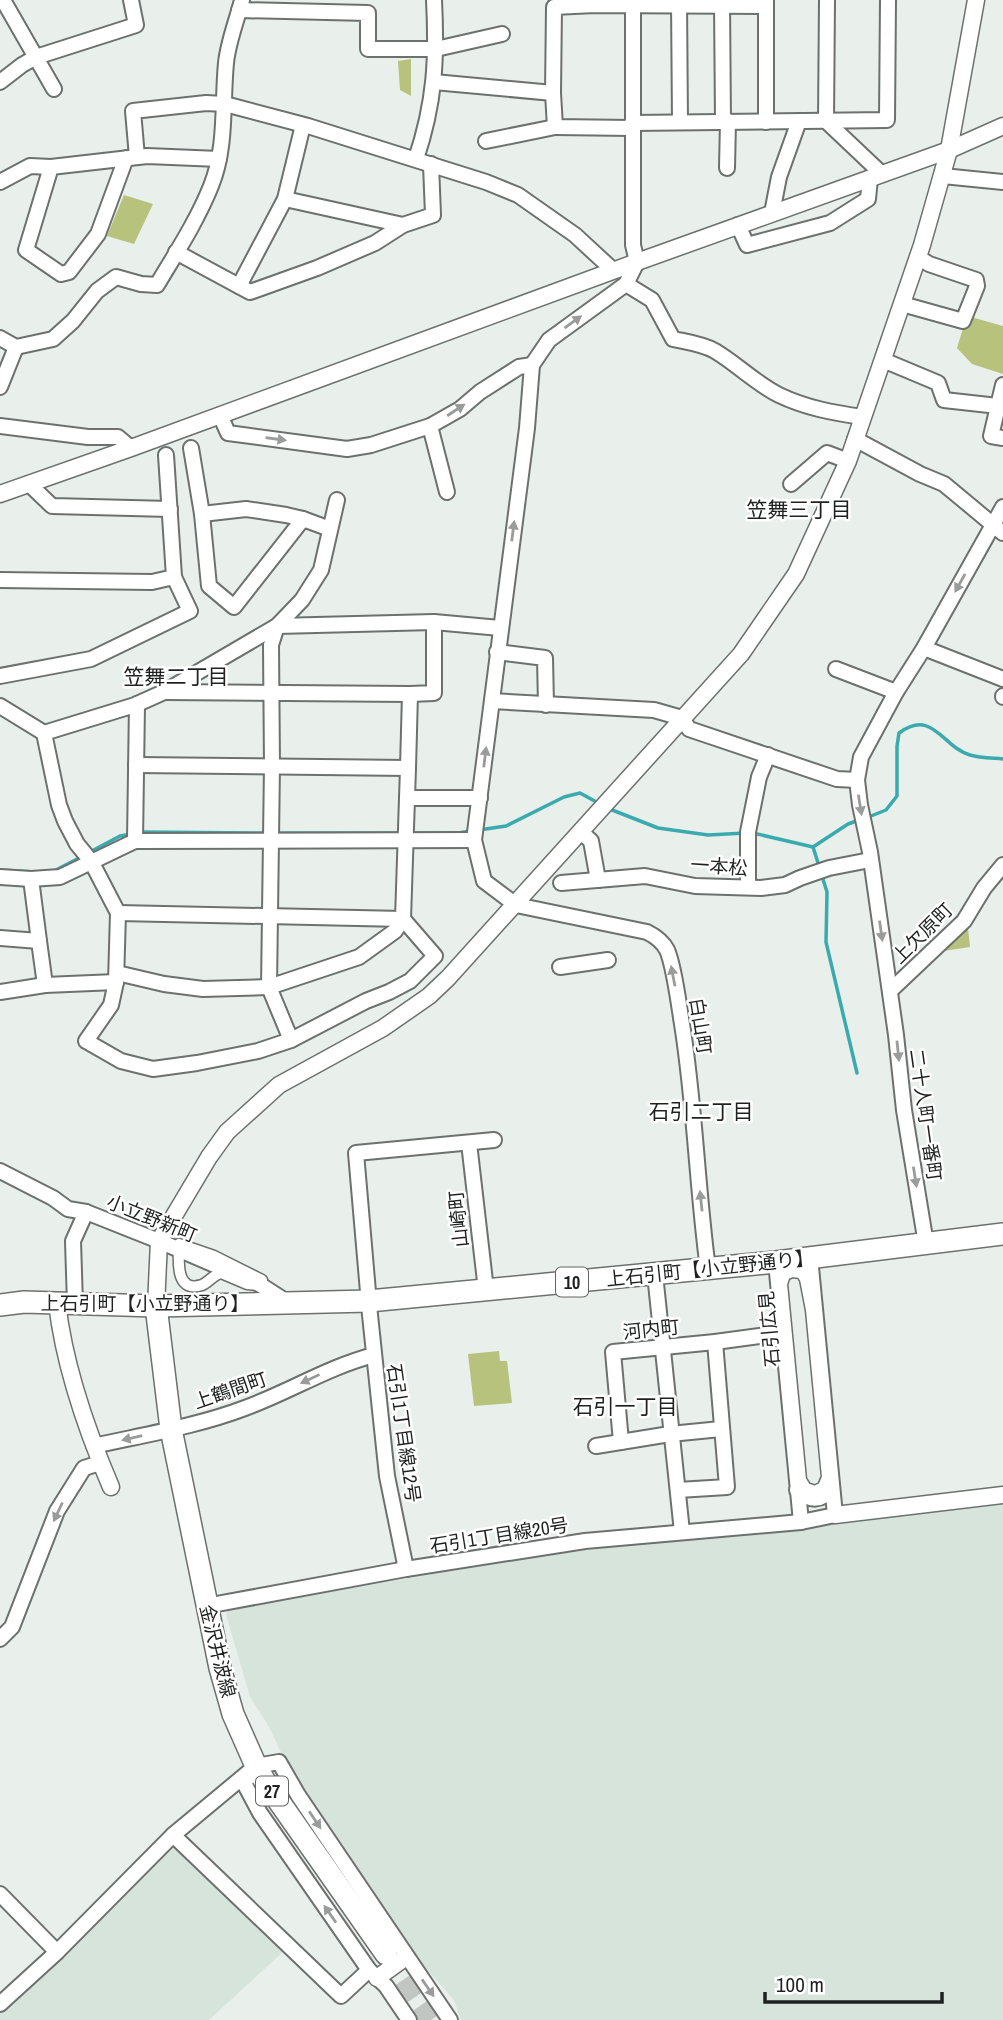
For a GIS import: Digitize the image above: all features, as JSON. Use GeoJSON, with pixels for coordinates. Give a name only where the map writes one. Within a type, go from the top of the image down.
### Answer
{"type":"FeatureCollection","features":[{"type":"Feature","properties":{"kind":"main road","name":"10"},"geometry":{"type":"LineString","coordinates":[[926,1244],[1003,1234]]}},
{"type":"Feature","properties":{"kind":"main road","name":"上石引町【小立野通り】"},"geometry":{"type":"LineString","coordinates":[[369,1301],[708,1269],[926,1244]]}},
{"type":"Feature","properties":{"kind":"main road","name":"10"},"geometry":{"type":"LineString","coordinates":[[289,1303],[369,1301]]}},
{"type":"Feature","properties":{"kind":"main road","name":"上石引町【小立野通り】"},"geometry":{"type":"LineString","coordinates":[[1,1305],[24,1302],[156,1306],[289,1303]]}},
{"type":"Feature","properties":{"kind":"main road","name":"金沢井波線"},"geometry":{"type":"LineString","coordinates":[[156,1306],[171,1429],[206,1606],[233,1714],[256,1766],[396,1955]]}},
{"type":"Feature","properties":{"kind":"street"},"geometry":{"type":"LineString","coordinates":[[3,0],[54,89]]}},
{"type":"Feature","properties":{"kind":"street"},"geometry":{"type":"LineString","coordinates":[[0,82],[36,57],[136,25],[131,0]]}},
{"type":"Feature","properties":{"kind":"street"},"geometry":{"type":"LineString","coordinates":[[416,159],[427,127],[434,82],[434,0]]}},
{"type":"Feature","properties":{"kind":"street"},"geometry":{"type":"LineString","coordinates":[[827,0],[826,121],[876,176]]}},
{"type":"Feature","properties":{"kind":"street"},"geometry":{"type":"LineString","coordinates":[[486,141],[555,127],[725,121],[887,120],[888,0]]}},
{"type":"Feature","properties":{"kind":"street"},"geometry":{"type":"LineString","coordinates":[[156,1306],[159,1241],[227,1132],[279,1086],[383,1028],[429,996],[448,978],[741,654],[796,574],[848,461],[918,257],[949,150],[976,0]]}},
{"type":"Feature","properties":{"kind":"street"},"geometry":{"type":"LineString","coordinates":[[555,127],[554,7],[633,3],[766,3],[766,122]]}},
{"type":"Feature","properties":{"kind":"street"},"geometry":{"type":"LineString","coordinates":[[516,905],[484,881],[474,840],[527,428],[532,365],[549,340],[626,285],[637,262],[633,245],[633,3]]}},
{"type":"Feature","properties":{"kind":"street"},"geometry":{"type":"LineString","coordinates":[[679,3],[680,122]]}},
{"type":"Feature","properties":{"kind":"street"},"geometry":{"type":"LineString","coordinates":[[722,3],[727,169]]}},
{"type":"Feature","properties":{"kind":"street"},"geometry":{"type":"LineString","coordinates":[[0,338],[16,348],[53,339],[73,321],[96,291],[116,277],[157,285],[212,185],[219,159],[226,61],[240,5],[368,13],[368,49],[436,49],[502,34]]}},
{"type":"Feature","properties":{"kind":"street"},"geometry":{"type":"LineString","coordinates":[[434,82],[553,93]]}},
{"type":"Feature","properties":{"kind":"street"},"geometry":{"type":"LineString","coordinates":[[51,167],[26,250],[61,274],[69,272],[98,234],[132,157],[133,111],[206,103],[225,104],[303,125],[416,159],[518,195],[575,235],[614,271]]}},
{"type":"Feature","properties":{"kind":"street"},"geometry":{"type":"LineString","coordinates":[[772,213],[779,177],[799,121]]}},
{"type":"Feature","properties":{"kind":"street"},"geometry":{"type":"LineString","coordinates":[[239,286],[285,199],[303,125]]}},
{"type":"Feature","properties":{"kind":"street"},"geometry":{"type":"LineString","coordinates":[[0,494],[949,150],[1003,126]]}},
{"type":"Feature","properties":{"kind":"street"},"geometry":{"type":"LineString","coordinates":[[1,180],[30,166],[51,167],[132,157],[219,159]]}},
{"type":"Feature","properties":{"kind":"street"},"geometry":{"type":"LineString","coordinates":[[176,252],[250,292],[317,268],[375,243],[403,225],[433,215],[431,164]]}},
{"type":"Feature","properties":{"kind":"street"},"geometry":{"type":"LineString","coordinates":[[738,225],[747,245],[830,223],[868,200],[876,176]]}},
{"type":"Feature","properties":{"kind":"street"},"geometry":{"type":"LineString","coordinates":[[943,176],[1003,182]]}},
{"type":"Feature","properties":{"kind":"street"},"geometry":{"type":"LineString","coordinates":[[285,199],[403,225]]}},
{"type":"Feature","properties":{"kind":"street"},"geometry":{"type":"LineString","coordinates":[[902,304],[963,321],[977,286],[976,280],[929,264],[918,257]]}},
{"type":"Feature","properties":{"kind":"street"},"geometry":{"type":"LineString","coordinates":[[626,285],[652,300],[673,339],[712,349],[758,383],[785,397],[828,412],[863,417]]}},
{"type":"Feature","properties":{"kind":"street"},"geometry":{"type":"LineString","coordinates":[[0,387],[16,348]]}},
{"type":"Feature","properties":{"kind":"street"},"geometry":{"type":"LineString","coordinates":[[883,360],[938,383],[944,400],[998,406]]}},
{"type":"Feature","properties":{"kind":"street"},"geometry":{"type":"LineString","coordinates":[[220,415],[228,433],[347,449],[371,445],[430,426],[460,409],[480,392],[519,367],[532,365]]}},
{"type":"Feature","properties":{"kind":"street"},"geometry":{"type":"LineString","coordinates":[[1003,384],[991,436],[1003,438]]}},
{"type":"Feature","properties":{"kind":"street"},"geometry":{"type":"LineString","coordinates":[[0,426],[88,437],[118,437],[131,448]]}},
{"type":"Feature","properties":{"kind":"street"},"geometry":{"type":"LineString","coordinates":[[430,426],[447,492]]}},
{"type":"Feature","properties":{"kind":"street"},"geometry":{"type":"LineString","coordinates":[[855,439],[944,484],[998,528]]}},
{"type":"Feature","properties":{"kind":"street"},"geometry":{"type":"LineString","coordinates":[[191,447],[202,514],[209,586],[234,607],[303,519]]}},
{"type":"Feature","properties":{"kind":"street"},"geometry":{"type":"LineString","coordinates":[[791,484],[827,453],[848,461]]}},
{"type":"Feature","properties":{"kind":"street"},"geometry":{"type":"LineString","coordinates":[[0,676],[91,659],[190,611],[174,577],[166,455]]}},
{"type":"Feature","properties":{"kind":"street"},"geometry":{"type":"LineString","coordinates":[[29,484],[52,506],[170,509]]}},
{"type":"Feature","properties":{"kind":"street"},"geometry":{"type":"LineString","coordinates":[[44,733],[137,704],[164,692],[277,626],[302,600],[321,570],[337,500]]}},
{"type":"Feature","properties":{"kind":"street","name":"二十人町一番町"},"geometry":{"type":"LineString","coordinates":[[926,1244],[857,780],[861,757],[873,734],[896,692],[998,528],[1003,507]]}},
{"type":"Feature","properties":{"kind":"street"},"geometry":{"type":"LineString","coordinates":[[202,514],[246,509],[286,515],[330,528]]}},
{"type":"Feature","properties":{"kind":"street"},"geometry":{"type":"LineString","coordinates":[[0,580],[152,582],[174,577]]}},
{"type":"Feature","properties":{"kind":"street"},"geometry":{"type":"LineString","coordinates":[[277,626],[434,622],[500,628]]}},
{"type":"Feature","properties":{"kind":"street"},"geometry":{"type":"LineString","coordinates":[[164,692],[434,693],[434,622]]}},
{"type":"Feature","properties":{"kind":"street"},"geometry":{"type":"LineString","coordinates":[[277,626],[271,645],[269,987],[291,1040]]}},
{"type":"Feature","properties":{"kind":"street"},"geometry":{"type":"LineString","coordinates":[[923,648],[1003,679]]}},
{"type":"Feature","properties":{"kind":"street"},"geometry":{"type":"LineString","coordinates":[[497,652],[545,658],[546,705]]}},
{"type":"Feature","properties":{"kind":"street"},"geometry":{"type":"LineString","coordinates":[[836,669],[896,692]]}},
{"type":"Feature","properties":{"kind":"street"},"geometry":{"type":"LineString","coordinates":[[0,992],[116,977],[203,989],[269,987],[359,957],[395,931],[403,919],[410,694]]}},
{"type":"Feature","properties":{"kind":"street"},"geometry":{"type":"LineString","coordinates":[[492,701],[654,710],[682,718],[690,729],[837,779],[857,780]]}},
{"type":"Feature","properties":{"kind":"street"},"geometry":{"type":"LineString","coordinates":[[135,841],[137,704]]}},
{"type":"Feature","properties":{"kind":"street"},"geometry":{"type":"LineString","coordinates":[[0,706],[44,733],[59,805],[77,845],[91,861],[118,914],[116,977],[111,1005],[86,1041],[121,1061],[153,1069],[258,1051],[291,1040],[366,1000],[390,992],[410,981],[435,956],[403,919],[118,914]]}},
{"type":"Feature","properties":{"kind":"street"},"geometry":{"type":"LineString","coordinates":[[748,887],[748,832],[759,777],[768,755]]}},
{"type":"Feature","properties":{"kind":"street"},"geometry":{"type":"LineString","coordinates":[[136,765],[408,768]]}},
{"type":"Feature","properties":{"kind":"street"},"geometry":{"type":"LineString","coordinates":[[407,798],[480,798]]}},
{"type":"Feature","properties":{"kind":"street"},"geometry":{"type":"LineString","coordinates":[[581,832],[591,841],[598,880]]}},
{"type":"Feature","properties":{"kind":"street"},"geometry":{"type":"LineString","coordinates":[[0,877],[60,877],[135,841],[474,840]]}},
{"type":"Feature","properties":{"kind":"street","name":"一本松"},"geometry":{"type":"LineString","coordinates":[[561,883],[645,876],[695,886],[761,888],[785,885],[830,868],[871,861]]}},
{"type":"Feature","properties":{"kind":"street","name":"上欠原町"},"geometry":{"type":"LineString","coordinates":[[890,991],[964,921],[984,888],[1003,864]]}},
{"type":"Feature","properties":{"kind":"street"},"geometry":{"type":"LineString","coordinates":[[31,878],[45,985]]}},
{"type":"Feature","properties":{"kind":"street","name":"白山町"},"geometry":{"type":"LineString","coordinates":[[516,905],[648,932],[667,949],[690,1076],[708,1269]]}},
{"type":"Feature","properties":{"kind":"street"},"geometry":{"type":"LineString","coordinates":[[0,938],[39,941]]}},
{"type":"Feature","properties":{"kind":"street"},"geometry":{"type":"LineString","coordinates":[[560,967],[608,960]]}},
{"type":"Feature","properties":{"kind":"street"},"geometry":{"type":"LineString","coordinates":[[469,1143],[494,1140]]}},
{"type":"Feature","properties":{"kind":"street","name":"山崎町"},"geometry":{"type":"LineString","coordinates":[[469,1143],[486,1290]]}},
{"type":"Feature","properties":{"kind":"street","name":"石引1丁目線12号"},"geometry":{"type":"LineString","coordinates":[[406,1569],[387,1476],[356,1153],[469,1143]]}},
{"type":"Feature","properties":{"kind":"street","name":"小立野新町"},"geometry":{"type":"LineString","coordinates":[[0,1171],[53,1198],[68,1209],[86,1212],[159,1241],[259,1284],[289,1303]]}},
{"type":"Feature","properties":{"kind":"street"},"geometry":{"type":"LineString","coordinates":[[86,1212],[73,1241],[61,1336],[94,1446],[111,1487]]}},
{"type":"Feature","properties":{"kind":"street"},"geometry":{"type":"LineString","coordinates":[[179,1250],[179,1273],[187,1284],[200,1285],[221,1273],[247,1284],[259,1284]]}},
{"type":"Feature","properties":{"kind":"street"},"geometry":{"type":"LineString","coordinates":[[810,1257],[829,1482],[835,1515],[1003,1495]]}},
{"type":"Feature","properties":{"kind":"street"},"geometry":{"type":"LineString","coordinates":[[776,1262],[801,1522]]}},
{"type":"Feature","properties":{"kind":"street","name":"石引広見"},"geometry":{"type":"LineString","coordinates":[[792,1272],[798,1272],[805,1279],[829,1482],[815,1491],[804,1487],[801,1480],[782,1284],[785,1275],[792,1272]]}},
{"type":"Feature","properties":{"kind":"street"},"geometry":{"type":"LineString","coordinates":[[654,1274],[682,1532]]}},
{"type":"Feature","properties":{"kind":"street","name":"河内町"},"geometry":{"type":"LineString","coordinates":[[621,1442],[613,1352],[782,1332]]}},
{"type":"Feature","properties":{"kind":"street"},"geometry":{"type":"LineString","coordinates":[[678,1490],[727,1487],[715,1342]]}},
{"type":"Feature","properties":{"kind":"street","name":"上鶴間町"},"geometry":{"type":"LineString","coordinates":[[94,1446],[243,1409],[348,1362],[374,1355]]}},
{"type":"Feature","properties":{"kind":"street"},"geometry":{"type":"LineString","coordinates":[[596,1446],[721,1429]]}},
{"type":"Feature","properties":{"kind":"street"},"geometry":{"type":"LineString","coordinates":[[0,1639],[12,1628],[57,1511],[84,1468],[100,1462]]}},
{"type":"Feature","properties":{"kind":"street"},"geometry":{"type":"LineString","coordinates":[[797,1490],[809,1498],[817,1499],[824,1497],[829,1482]]}},
{"type":"Feature","properties":{"kind":"street","name":"石引1丁目線20号"},"geometry":{"type":"LineString","coordinates":[[206,1606],[406,1569],[585,1541],[801,1522],[835,1515]]}},
{"type":"Feature","properties":{"kind":"street"},"geometry":{"type":"LineString","coordinates":[[0,2004],[57,1952],[173,1835],[256,1766],[279,1762],[396,1955],[450,2020]]}},
{"type":"Feature","properties":{"kind":"street"},"geometry":{"type":"LineString","coordinates":[[256,1766],[244,1783],[249,1793],[373,1974],[386,1986],[409,2020]]}},
{"type":"Feature","properties":{"kind":"street"},"geometry":{"type":"LineString","coordinates":[[173,1835],[341,1996],[396,1955]]}},
{"type":"Feature","properties":{"kind":"street"},"geometry":{"type":"LineString","coordinates":[[0,1894],[57,1952]]}},
{"type":"Feature","properties":{"kind":"shaded area"},"geometry":{"type":"Polygon","coordinates":[[[1003,1503],[1003,2020],[461,2020],[454,2000],[415,1956],[321,1821],[287,1765],[269,1727],[250,1697],[226,1614],[229,1609],[527,1558],[1003,1503]]]}},
{"type":"Feature","properties":{"kind":"shaded area"},"geometry":{"type":"Polygon","coordinates":[[[173,1841],[285,1950],[209,2020],[0,2020],[0,2009],[173,1841]]]}},
{"type":"Feature","properties":{"kind":"green space"},"geometry":{"type":"Polygon","coordinates":[[[411,59],[411,96],[400,90],[398,61],[411,59]]]}},
{"type":"Feature","properties":{"kind":"green space"},"geometry":{"type":"Polygon","coordinates":[[[124,195],[153,204],[134,244],[107,236],[124,195]]]}},
{"type":"Feature","properties":{"kind":"green space"},"geometry":{"type":"Polygon","coordinates":[[[971,317],[1003,326],[1003,374],[972,364],[957,348],[964,325],[971,317]]]}},
{"type":"Feature","properties":{"kind":"green space"},"geometry":{"type":"Polygon","coordinates":[[[963,926],[968,928],[970,947],[937,952],[963,926]]]}},
{"type":"Feature","properties":{"kind":"green space"},"geometry":{"type":"Polygon","coordinates":[[[499,1351],[500,1361],[507,1361],[512,1403],[474,1406],[468,1354],[499,1351]]]}},
{"type":"Feature","properties":{"kind":"waterway"},"geometry":{"type":"LineString","coordinates":[[866,818],[886,810],[897,796],[899,733],[911,726],[929,727],[960,751],[970,755],[1003,759]]}},
{"type":"Feature","properties":{"kind":"waterway"},"geometry":{"type":"LineString","coordinates":[[479,830],[506,826],[564,797],[580,793],[600,804]]}},
{"type":"Feature","properties":{"kind":"waterway"},"geometry":{"type":"LineString","coordinates":[[607,808],[658,828],[708,835],[746,833]]}},
{"type":"Feature","properties":{"kind":"waterway"},"geometry":{"type":"LineString","coordinates":[[753,833],[813,847],[848,824],[859,820]]}},
{"type":"Feature","properties":{"kind":"waterway"},"geometry":{"type":"LineString","coordinates":[[409,833],[471,831]]}},
{"type":"Feature","properties":{"kind":"waterway"},"geometry":{"type":"LineString","coordinates":[[139,832],[268,833]]}},
{"type":"Feature","properties":{"kind":"waterway"},"geometry":{"type":"LineString","coordinates":[[276,833],[401,833]]}},
{"type":"Feature","properties":{"kind":"waterway"},"geometry":{"type":"LineString","coordinates":[[88,853],[120,836],[132,834]]}},
{"type":"Feature","properties":{"kind":"waterway"},"geometry":{"type":"LineString","coordinates":[[813,847],[819,866]]}},
{"type":"Feature","properties":{"kind":"waterway"},"geometry":{"type":"LineString","coordinates":[[54,871],[81,857]]}},
{"type":"Feature","properties":{"kind":"waterway"},"geometry":{"type":"LineString","coordinates":[[0,870],[36,872]]}},
{"type":"Feature","properties":{"kind":"waterway"},"geometry":{"type":"LineString","coordinates":[[821,873],[827,892],[826,942],[857,1073]]}},
{"type":"Feature","properties":{"kind":"tunnel"},"geometry":{"type":"LineString","coordinates":[[386,1954],[431,2020]]}},
{"type":"Feature","properties":{"kind":"district","name":"笠舞三丁目"},"geometry":{"type":"Point","coordinates":[799,509]}},
{"type":"Feature","properties":{"kind":"district","name":"笠舞二丁目"},"geometry":{"type":"Point","coordinates":[176,676]}},
{"type":"Feature","properties":{"kind":"district","name":"石引二丁目"},"geometry":{"type":"Point","coordinates":[701,1111]}},
{"type":"Feature","properties":{"kind":"district","name":"石引一丁目"},"geometry":{"type":"Point","coordinates":[625,1406]}}]}
